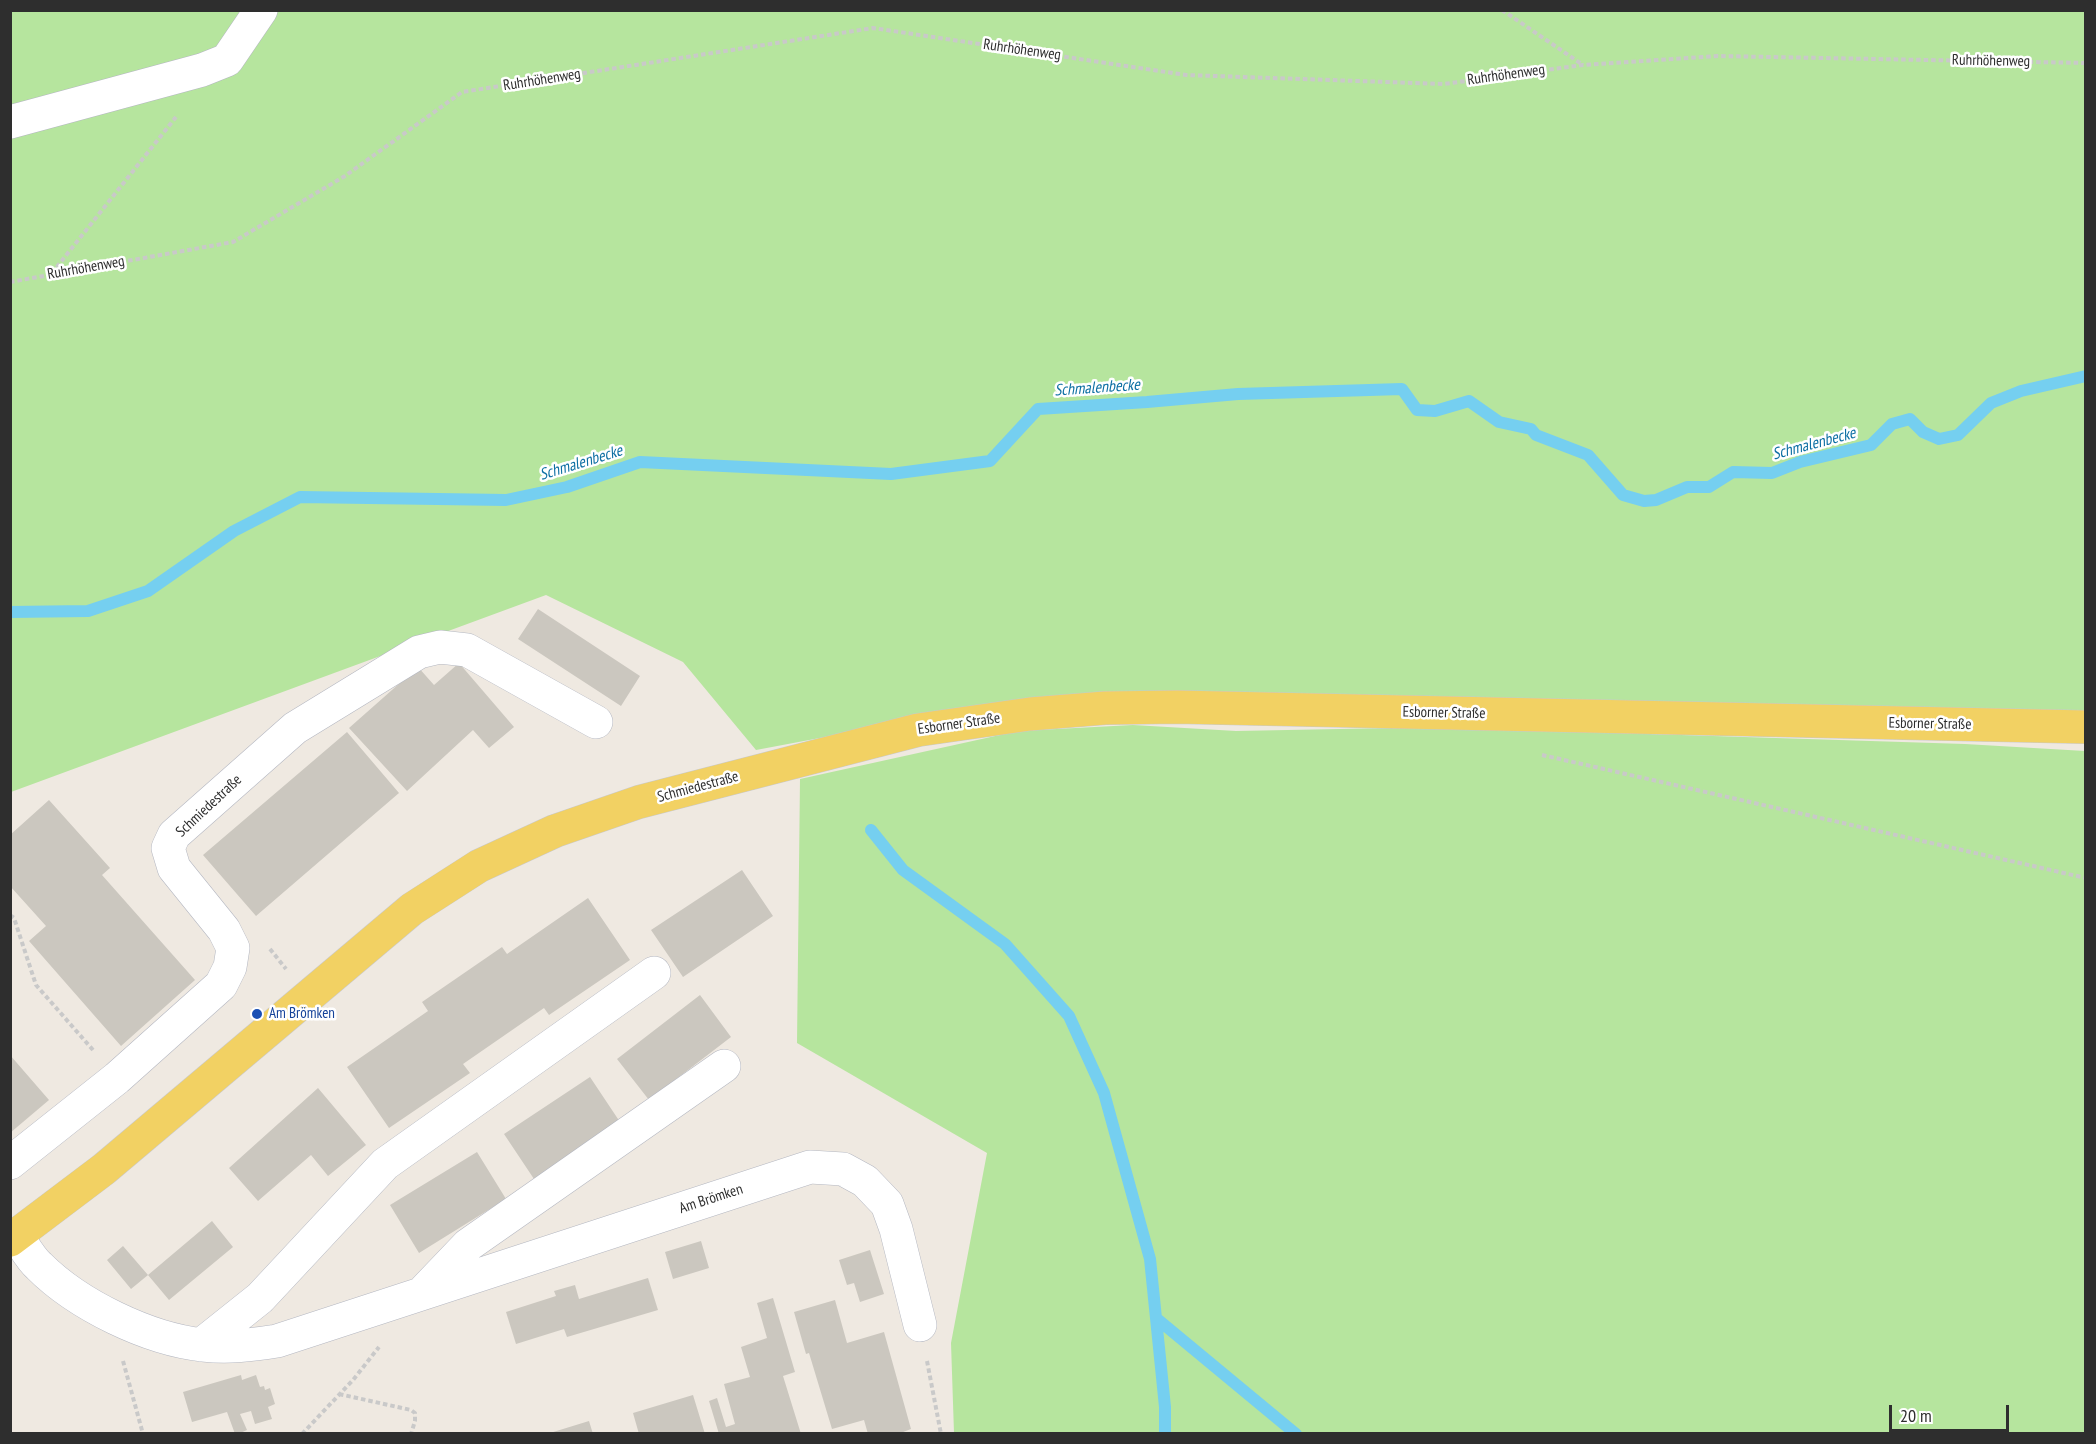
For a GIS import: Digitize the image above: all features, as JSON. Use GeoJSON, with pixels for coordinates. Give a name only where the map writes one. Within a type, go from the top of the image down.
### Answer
{"type":"FeatureCollection","features":[{"type":"Feature","properties":{"kind":"main road","name":"Esborner Straße"},"geometry":{"type":"LineString","coordinates":[[808,758],[918,730],[1030,714],[1115,708],[1177,707],[2085,727]]}},
{"type":"Feature","properties":{"kind":"main road","name":"Schmiedestraße"},"geometry":{"type":"LineString","coordinates":[[14,1238],[104,1169],[412,909],[479,866],[555,831],[639,802],[808,758]]}},
{"type":"Feature","properties":{"kind":"street"},"geometry":{"type":"LineString","coordinates":[[10,122],[202,70],[227,60],[261,10]]}},
{"type":"Feature","properties":{"kind":"street","name":"Schmiedestraße"},"geometry":{"type":"LineString","coordinates":[[10,1163],[117,1078],[221,985],[231,967],[233,948],[224,930],[174,868],[168,848],[174,835],[295,728],[419,652],[440,647],[467,650],[596,722]]}},
{"type":"Feature","properties":{"kind":"street"},"geometry":{"type":"LineString","coordinates":[[201,1345],[260,1298],[385,1164],[654,973]]}},
{"type":"Feature","properties":{"kind":"street"},"geometry":{"type":"LineString","coordinates":[[413,1297],[468,1245],[724,1066]]}},
{"type":"Feature","properties":{"kind":"street","name":"Am Brömken"},"geometry":{"type":"LineString","coordinates":[[14,1238],[38,1265],[62,1286],[87,1302],[144,1330],[174,1340],[201,1345],[245,1346],[277,1341],[810,1167],[843,1169],[865,1181],[887,1203],[896,1229],[920,1325]]}},
{"type":"Feature","properties":{"kind":"path"},"geometry":{"type":"LineString","coordinates":[[1502,10],[1583,65]]}},
{"type":"Feature","properties":{"kind":"path","name":"Ruhrhöhenweg"},"geometry":{"type":"LineString","coordinates":[[10,282],[233,242],[345,176],[462,92],[873,28],[1186,75],[1444,84],[1583,65],[1718,56],[2085,63]]}},
{"type":"Feature","properties":{"kind":"path"},"geometry":{"type":"LineString","coordinates":[[51,274],[177,116]]}},
{"type":"Feature","properties":{"kind":"path"},"geometry":{"type":"LineString","coordinates":[[1537,754],[2085,878]]}},
{"type":"Feature","properties":{"kind":"path"},"geometry":{"type":"LineString","coordinates":[[10,915],[14,918],[36,985],[117,1078]]}},
{"type":"Feature","properties":{"kind":"path"},"geometry":{"type":"LineString","coordinates":[[302,1434],[385,1340],[413,1297]]}},
{"type":"Feature","properties":{"kind":"path"},"geometry":{"type":"LineString","coordinates":[[920,1325],[941,1434]]}},
{"type":"Feature","properties":{"kind":"path"},"geometry":{"type":"LineString","coordinates":[[121,1354],[142,1434]]}},
{"type":"Feature","properties":{"kind":"path"},"geometry":{"type":"LineString","coordinates":[[339,1394],[411,1410],[415,1413],[411,1434]]}},
{"type":"Feature","properties":{"kind":"green space"},"geometry":{"type":"Polygon","coordinates":[[[11,11],[2085,11],[2085,712],[1022,700],[756,750],[683,662],[546,595],[11,792],[11,11]]]}},
{"type":"Feature","properties":{"kind":"green space"},"geometry":{"type":"Polygon","coordinates":[[[1133,725],[1236,731],[1391,728],[1524,730],[1965,744],[2085,751],[2085,1433],[954,1433],[951,1343],[987,1153],[797,1043],[800,779],[1018,731],[1133,725]]]}},
{"type":"Feature","properties":{"kind":"building"},"geometry":{"type":"Polygon","coordinates":[[[538,609],[640,676],[621,706],[518,639],[538,609]]]}},
{"type":"Feature","properties":{"kind":"building"},"geometry":{"type":"Polygon","coordinates":[[[459,663],[514,727],[489,748],[473,730],[407,791],[349,728],[418,667],[434,685],[459,663]]]}},
{"type":"Feature","properties":{"kind":"building"},"geometry":{"type":"Polygon","coordinates":[[[347,732],[399,793],[256,916],[203,855],[347,732]]]}},
{"type":"Feature","properties":{"kind":"building"},"geometry":{"type":"Polygon","coordinates":[[[49,800],[110,868],[102,875],[195,980],[121,1046],[29,941],[46,926],[10,886],[10,835],[49,800]]]}},
{"type":"Feature","properties":{"kind":"building"},"geometry":{"type":"Polygon","coordinates":[[[742,870],[773,916],[683,977],[651,930],[742,870]]]}},
{"type":"Feature","properties":{"kind":"building"},"geometry":{"type":"Polygon","coordinates":[[[588,898],[630,960],[549,1015],[544,1008],[463,1064],[470,1073],[389,1128],[347,1067],[428,1011],[422,1002],[502,947],[507,954],[588,898]]]}},
{"type":"Feature","properties":{"kind":"building"},"geometry":{"type":"Polygon","coordinates":[[[700,995],[731,1037],[649,1100],[617,1059],[700,995]]]}},
{"type":"Feature","properties":{"kind":"building"},"geometry":{"type":"Polygon","coordinates":[[[10,1055],[49,1100],[10,1133],[10,1055]]]}},
{"type":"Feature","properties":{"kind":"building"},"geometry":{"type":"Polygon","coordinates":[[[590,1077],[622,1125],[536,1182],[504,1134],[590,1077]]]}},
{"type":"Feature","properties":{"kind":"building"},"geometry":{"type":"Polygon","coordinates":[[[318,1088],[366,1145],[328,1176],[311,1155],[258,1201],[229,1168],[318,1088]]]}},
{"type":"Feature","properties":{"kind":"building"},"geometry":{"type":"Polygon","coordinates":[[[477,1152],[506,1199],[419,1253],[390,1205],[477,1152]]]}},
{"type":"Feature","properties":{"kind":"building"},"geometry":{"type":"Polygon","coordinates":[[[212,1221],[233,1247],[169,1300],[148,1275],[212,1221]]]}},
{"type":"Feature","properties":{"kind":"building"},"geometry":{"type":"Polygon","coordinates":[[[701,1241],[709,1268],[673,1279],[665,1252],[701,1241]]]}},
{"type":"Feature","properties":{"kind":"building"},"geometry":{"type":"Polygon","coordinates":[[[123,1246],[148,1275],[131,1289],[107,1260],[123,1246]]]}},
{"type":"Feature","properties":{"kind":"building"},"geometry":{"type":"Polygon","coordinates":[[[870,1250],[884,1294],[860,1302],[854,1283],[847,1285],[839,1260],[870,1250]]]}},
{"type":"Feature","properties":{"kind":"building"},"geometry":{"type":"Polygon","coordinates":[[[648,1278],[658,1310],[567,1337],[564,1329],[516,1344],[506,1312],[556,1296],[554,1291],[575,1285],[579,1299],[648,1278]]]}},
{"type":"Feature","properties":{"kind":"building"},"geometry":{"type":"Polygon","coordinates":[[[773,1298],[795,1372],[783,1376],[801,1434],[719,1434],[709,1401],[717,1398],[726,1427],[735,1424],[724,1384],[750,1377],[741,1347],[767,1338],[757,1303],[773,1298]]]}},
{"type":"Feature","properties":{"kind":"building"},"geometry":{"type":"Polygon","coordinates":[[[835,1300],[847,1343],[884,1332],[911,1429],[898,1434],[868,1434],[864,1420],[832,1429],[794,1312],[835,1300]]]}},
{"type":"Feature","properties":{"kind":"building"},"geometry":{"type":"Polygon","coordinates":[[[241,1375],[242,1380],[256,1375],[260,1387],[264,1386],[265,1390],[270,1388],[275,1404],[268,1407],[272,1419],[255,1424],[251,1411],[240,1414],[247,1430],[238,1434],[235,1434],[227,1412],[192,1422],[183,1392],[241,1375]]]}},
{"type":"Feature","properties":{"kind":"building"},"geometry":{"type":"Polygon","coordinates":[[[693,1395],[705,1434],[639,1434],[633,1413],[693,1395]]]}},
{"type":"Feature","properties":{"kind":"building"},"geometry":{"type":"Polygon","coordinates":[[[589,1421],[593,1434],[550,1434],[550,1433],[589,1421]]]}},
{"type":"Feature","properties":{"kind":"waterway","name":"Schmalenbecke"},"geometry":{"type":"LineString","coordinates":[[10,612],[88,611],[148,591],[234,531],[300,497],[506,500],[567,487],[640,462],[891,474],[990,461],[1038,409],[1238,394],[1402,389],[1417,410],[1435,411],[1469,401],[1499,422],[1531,429],[1536,435],[1588,455],[1623,495],[1644,501],[1656,500],[1687,487],[1709,487],[1733,472],[1772,473],[1800,462],[1871,445],[1892,424],[1910,419],[1923,432],[1939,439],[1958,435],[1991,403],[2021,391],[2086,376]]}},
{"type":"Feature","properties":{"kind":"waterway"},"geometry":{"type":"LineString","coordinates":[[871,830],[903,870],[1005,944],[1069,1016],[1104,1093],[1150,1259],[1165,1407],[1165,1434]]}},
{"type":"Feature","properties":{"kind":"waterway"},"geometry":{"type":"LineString","coordinates":[[1156,1318],[1296,1434]]}},
{"type":"Feature","properties":{"kind":"place","name":"Am Brömken"},"geometry":{"type":"Point","coordinates":[257,1014]}}]}
